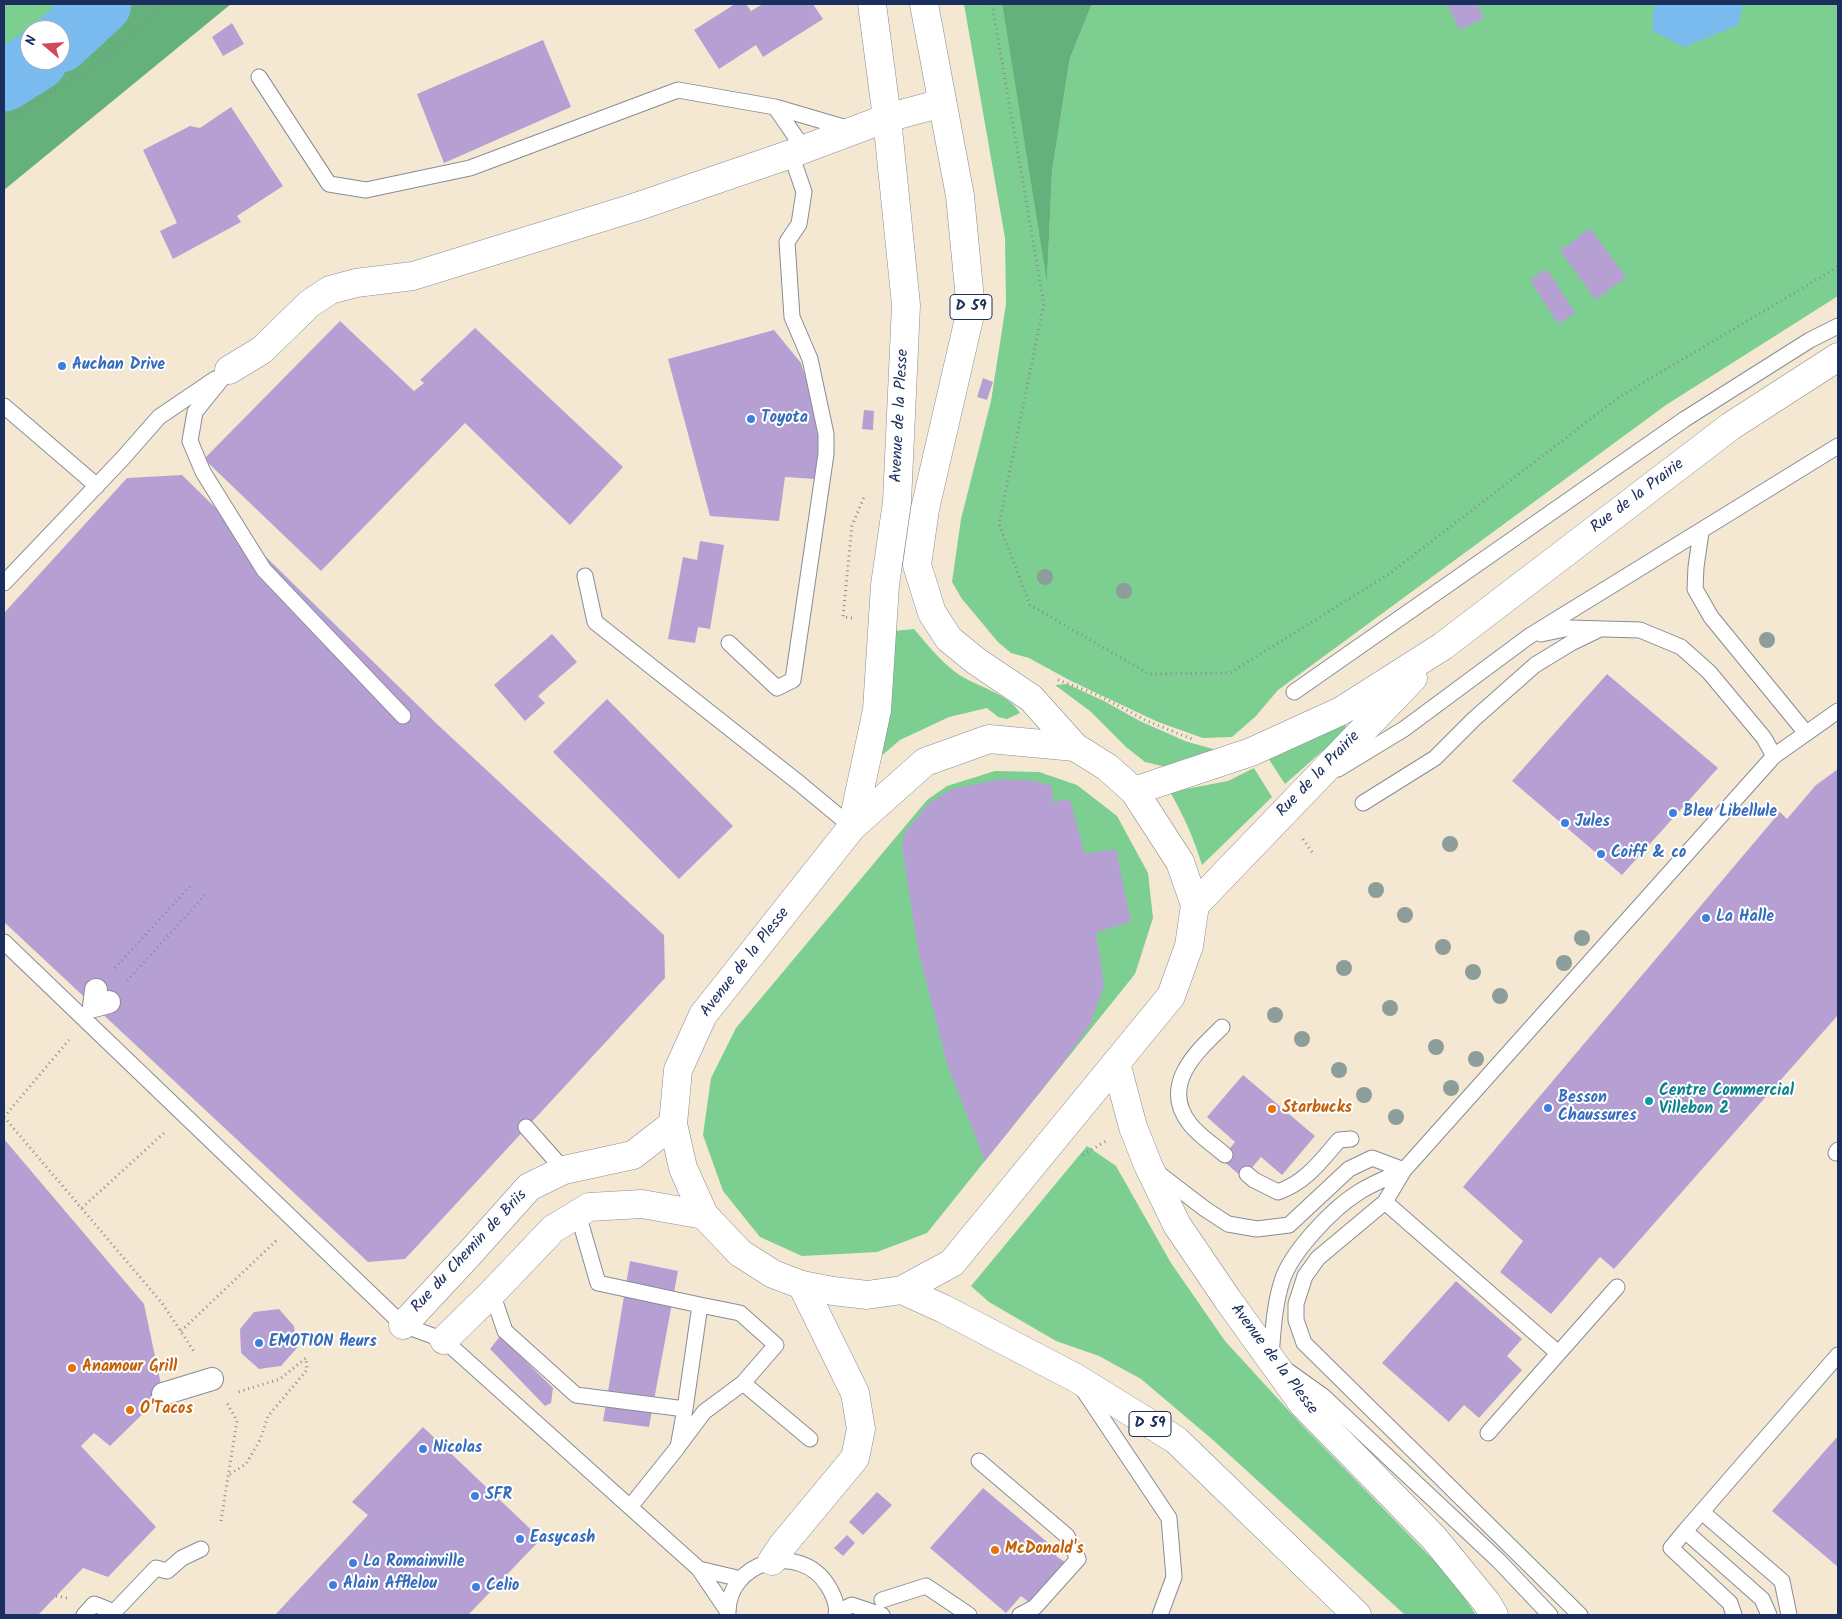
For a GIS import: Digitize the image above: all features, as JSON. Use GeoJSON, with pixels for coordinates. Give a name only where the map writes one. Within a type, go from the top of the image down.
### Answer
{"type":"FeatureCollection","features":[{"type":"Feature","properties":{"kind":"main road","name":"Avenue de la Plesse"},"geometry":{"type":"LineString","coordinates":[[852,827],[876,710],[885,586],[897,502],[906,305],[887,118],[872,4]]}},
{"type":"Feature","properties":{"kind":"main road","name":"Avenue de la Plesse"},"geometry":{"type":"LineString","coordinates":[[924,4],[960,196],[971,310],[925,509],[917,565],[932,613],[949,639],[976,661],[1031,698],[1076,747],[1107,767],[1134,791],[1180,862],[1195,904],[1190,946],[1171,996],[952,1263],[902,1290],[867,1294],[833,1291],[802,1285],[773,1274],[740,1253],[704,1216],[683,1168],[673,1124],[678,1070],[703,1015],[852,827],[925,762],[989,739],[1076,747]]}},
{"type":"Feature","properties":{"kind":"main road"},"geometry":{"type":"LineString","coordinates":[[229,370],[262,350],[309,304],[330,290],[356,283],[414,276],[636,207],[887,118],[942,102]]}},
{"type":"Feature","properties":{"kind":"main road","name":"Rue de la Prairie"},"geometry":{"type":"LineString","coordinates":[[1134,791],[1251,752],[1341,711],[1443,646],[1731,426],[1838,357]]}},
{"type":"Feature","properties":{"kind":"main road","name":"Rue de la Prairie"},"geometry":{"type":"LineString","coordinates":[[1195,904],[1443,646]]}},
{"type":"Feature","properties":{"kind":"main road","name":"Avenue de la Plesse"},"geometry":{"type":"LineString","coordinates":[[1116,1063],[1133,1127],[1148,1165],[1177,1225],[1303,1404],[1434,1538],[1487,1603],[1494,1615]]}},
{"type":"Feature","properties":{"kind":"main road","name":"Rue du Chemin de Briis"},"geometry":{"type":"LineString","coordinates":[[403,1325],[529,1187],[564,1170],[633,1155],[673,1124]]}},
{"type":"Feature","properties":{"kind":"main road"},"geometry":{"type":"LineString","coordinates":[[444,1340],[553,1229],[589,1207],[642,1204],[704,1216]]}},
{"type":"Feature","properties":{"kind":"main road"},"geometry":{"type":"LineString","coordinates":[[772,1561],[782,1546],[855,1458],[861,1429],[855,1393],[802,1285]]}},
{"type":"Feature","properties":{"kind":"main road","name":"D 59"},"geometry":{"type":"LineString","coordinates":[[902,1290],[944,1309],[1076,1378],[1176,1440],[1357,1615]]}},
{"type":"Feature","properties":{"kind":"street"},"geometry":{"type":"LineString","coordinates":[[164,1394],[212,1378]]}},
{"type":"Feature","properties":{"kind":"lane"},"geometry":{"type":"LineString","coordinates":[[258,77],[329,184],[366,190],[470,168],[678,90],[775,107],[854,130]]}},
{"type":"Feature","properties":{"kind":"lane"},"geometry":{"type":"LineString","coordinates":[[728,643],[777,688],[793,680],[826,454],[826,434],[810,359],[792,317],[787,242],[799,224],[804,192],[798,151],[775,107]]}},
{"type":"Feature","properties":{"kind":"lane"},"geometry":{"type":"LineString","coordinates":[[1294,692],[1686,419],[1810,340],[1838,326]]}},
{"type":"Feature","properties":{"kind":"lane"},"geometry":{"type":"LineString","coordinates":[[4,584],[159,417],[229,370]]}},
{"type":"Feature","properties":{"kind":"lane"},"geometry":{"type":"LineString","coordinates":[[229,370],[195,412],[190,441],[203,472],[264,570],[404,716]]}},
{"type":"Feature","properties":{"kind":"lane"},"geometry":{"type":"LineString","coordinates":[[4,406],[97,486]]}},
{"type":"Feature","properties":{"kind":"lane"},"geometry":{"type":"LineString","coordinates":[[1306,788],[1404,729],[1528,637],[1838,446]]}},
{"type":"Feature","properties":{"kind":"lane"},"geometry":{"type":"LineString","coordinates":[[1701,532],[1695,588],[1711,617],[1806,733]]}},
{"type":"Feature","properties":{"kind":"lane"},"geometry":{"type":"LineString","coordinates":[[585,576],[595,622],[852,827]]}},
{"type":"Feature","properties":{"kind":"lane"},"geometry":{"type":"LineString","coordinates":[[1528,637],[1570,628],[1640,630],[1681,647],[1709,672],[1764,738],[1774,756]]}},
{"type":"Feature","properties":{"kind":"lane"},"geometry":{"type":"LineString","coordinates":[[1364,803],[1436,758],[1474,719],[1535,665],[1599,630]]}},
{"type":"Feature","properties":{"kind":"lane"},"geometry":{"type":"LineString","coordinates":[[1580,1615],[1304,1343],[1296,1320],[1296,1304],[1305,1276],[1318,1258],[1385,1202],[1404,1170],[1774,756],[1838,711]]}},
{"type":"Feature","properties":{"kind":"lane"},"geometry":{"type":"LineString","coordinates":[[4,942],[403,1325],[444,1340],[699,1569],[728,1614]]}},
{"type":"Feature","properties":{"kind":"lane"},"geometry":{"type":"LineString","coordinates":[[1222,1027],[1200,1048],[1186,1068],[1178,1088],[1178,1100],[1182,1112],[1191,1126],[1225,1155]]}},
{"type":"Feature","properties":{"kind":"lane"},"geometry":{"type":"LineString","coordinates":[[526,1127],[564,1170]]}},
{"type":"Feature","properties":{"kind":"lane"},"geometry":{"type":"LineString","coordinates":[[1246,1174],[1278,1192],[1292,1187],[1310,1173],[1338,1140],[1351,1139]]}},
{"type":"Feature","properties":{"kind":"lane"},"geometry":{"type":"LineString","coordinates":[[1148,1165],[1205,1209],[1228,1224],[1256,1229],[1289,1225],[1349,1170],[1372,1158],[1404,1170]]}},
{"type":"Feature","properties":{"kind":"lane"},"geometry":{"type":"LineString","coordinates":[[1404,1170],[1359,1192],[1322,1225],[1294,1257],[1282,1280],[1276,1305],[1270,1359],[1323,1396],[1499,1561],[1550,1615]]}},
{"type":"Feature","properties":{"kind":"lane"},"geometry":{"type":"LineString","coordinates":[[1385,1202],[1558,1353]]}},
{"type":"Feature","properties":{"kind":"lane"},"geometry":{"type":"LineString","coordinates":[[578,1214],[598,1283],[740,1313],[776,1345],[743,1383],[704,1412],[630,1507]]}},
{"type":"Feature","properties":{"kind":"lane"},"geometry":{"type":"LineString","coordinates":[[1488,1433],[1617,1287]]}},
{"type":"Feature","properties":{"kind":"lane"},"geometry":{"type":"LineString","coordinates":[[492,1293],[505,1331],[576,1394],[685,1409]]}},
{"type":"Feature","properties":{"kind":"lane"},"geometry":{"type":"LineString","coordinates":[[678,1447],[700,1305]]}},
{"type":"Feature","properties":{"kind":"lane"},"geometry":{"type":"LineString","coordinates":[[1734,1615],[1730,1603],[1671,1548],[1838,1355]]}},
{"type":"Feature","properties":{"kind":"lane"},"geometry":{"type":"LineString","coordinates":[[1076,1378],[1169,1518],[1174,1577],[1160,1615]]}},
{"type":"Feature","properties":{"kind":"lane"},"geometry":{"type":"LineString","coordinates":[[743,1383],[810,1439]]}},
{"type":"Feature","properties":{"kind":"lane"},"geometry":{"type":"LineString","coordinates":[[979,1461],[1067,1536],[1078,1559],[1035,1606],[1020,1615]]}},
{"type":"Feature","properties":{"kind":"lane"},"geometry":{"type":"LineString","coordinates":[[1702,1512],[1782,1582],[1789,1615]]}},
{"type":"Feature","properties":{"kind":"lane"},"geometry":{"type":"LineString","coordinates":[[1685,1531],[1762,1599],[1769,1615]]}},
{"type":"Feature","properties":{"kind":"lane"},"geometry":{"type":"LineString","coordinates":[[84,1615],[94,1604],[114,1612],[156,1568],[167,1571],[182,1558],[201,1549]]}},
{"type":"Feature","properties":{"kind":"lane"},"geometry":{"type":"LineString","coordinates":[[728,1614],[732,1595],[741,1579],[755,1567],[772,1561],[791,1560],[808,1566],[823,1578],[833,1594],[837,1613],[852,1605],[882,1615]]}},
{"type":"Feature","properties":{"kind":"lane"},"geometry":{"type":"LineString","coordinates":[[699,1569],[741,1579]]}},
{"type":"Feature","properties":{"kind":"lane"},"geometry":{"type":"LineString","coordinates":[[882,1600],[926,1586],[969,1615]]}},
{"type":"Feature","properties":{"kind":"path"},"geometry":{"type":"LineString","coordinates":[[4,123],[107,57],[163,4]]}},
{"type":"Feature","properties":{"kind":"path"},"geometry":{"type":"LineString","coordinates":[[992,4],[1044,304],[999,524],[1030,605],[1149,674],[1230,673],[1389,574],[1619,397],[1838,267]]}},
{"type":"Feature","properties":{"kind":"path"},"geometry":{"type":"LineString","coordinates":[[1057,679],[1098,695],[1147,721],[1192,739]]}},
{"type":"Feature","properties":{"kind":"path"},"geometry":{"type":"LineString","coordinates":[[192,884],[102,996],[205,895]]}},
{"type":"Feature","properties":{"kind":"path"},"geometry":{"type":"LineString","coordinates":[[70,1039],[4,1117],[162,1303],[212,1378],[237,1422],[221,1521]]}},
{"type":"Feature","properties":{"kind":"path"},"geometry":{"type":"LineString","coordinates":[[82,1208],[166,1131]]}},
{"type":"Feature","properties":{"kind":"path"},"geometry":{"type":"LineString","coordinates":[[181,1331],[282,1236]]}},
{"type":"Feature","properties":{"kind":"path"},"geometry":{"type":"LineString","coordinates":[[212,1378],[238,1392],[280,1379],[306,1358],[307,1370],[268,1416],[260,1440],[246,1464],[229,1475]]}},
{"type":"Feature","properties":{"kind":"green space"},"geometry":{"type":"Polygon","coordinates":[[[4,4],[66,4],[46,20],[20,20],[20,40],[4,53],[4,4]]]}},
{"type":"Feature","properties":{"kind":"green space"},"geometry":{"type":"Polygon","coordinates":[[[66,4],[231,4],[4,190],[4,53],[20,40],[20,70],[70,70],[70,20],[46,20],[66,4]]]}},
{"type":"Feature","properties":{"kind":"green space"},"geometry":{"type":"Polygon","coordinates":[[[964,4],[1002,4],[1047,279],[1052,172],[1070,58],[1092,4],[1838,4],[1838,296],[1666,405],[1278,690],[1256,716],[1232,737],[1203,738],[1158,722],[1071,681],[1029,658],[1011,653],[998,642],[962,599],[952,582],[961,519],[991,401],[1006,304],[1005,238],[964,4]]]}},
{"type":"Feature","properties":{"kind":"green space"},"geometry":{"type":"Polygon","coordinates":[[[1002,4],[1092,4],[1070,58],[1052,172],[1047,282],[1002,4]]]}},
{"type":"Feature","properties":{"kind":"green space"},"geometry":{"type":"Polygon","coordinates":[[[914,629],[934,653],[958,674],[1008,700],[1020,713],[1007,719],[998,717],[987,708],[949,717],[900,740],[873,763],[887,712],[895,657],[894,631],[914,629]]]}},
{"type":"Feature","properties":{"kind":"green space"},"geometry":{"type":"Polygon","coordinates":[[[1067,684],[1104,701],[1140,721],[1185,741],[1220,751],[1166,767],[1145,762],[1126,747],[1090,711],[1055,685],[1067,684]]]}},
{"type":"Feature","properties":{"kind":"green space"},"geometry":{"type":"Polygon","coordinates":[[[1344,723],[1346,726],[1343,733],[1285,784],[1268,758],[1344,723]]]}},
{"type":"Feature","properties":{"kind":"green space"},"geometry":{"type":"Polygon","coordinates":[[[1254,768],[1272,797],[1202,865],[1196,846],[1170,792],[1228,781],[1254,768]]]}},
{"type":"Feature","properties":{"kind":"green space"},"geometry":{"type":"Polygon","coordinates":[[[995,771],[1039,772],[1077,785],[1117,816],[1148,873],[1153,918],[1135,974],[927,1233],[877,1252],[802,1256],[760,1237],[723,1191],[703,1135],[711,1078],[736,1028],[927,800],[947,786],[995,771]]]}},
{"type":"Feature","properties":{"kind":"green space"},"geometry":{"type":"Polygon","coordinates":[[[1087,1146],[1116,1166],[1171,1263],[1225,1341],[1301,1424],[1451,1578],[1476,1615],[1405,1615],[1213,1440],[1141,1379],[1099,1356],[1056,1341],[989,1302],[971,1286],[1087,1146]]]}},
{"type":"Feature","properties":{"kind":"water"},"geometry":{"type":"Polygon","coordinates":[[[1657,4],[1743,4],[1738,25],[1684,47],[1653,31],[1653,9],[1657,4]]]}},
{"type":"Feature","properties":{"kind":"building"},"geometry":{"type":"Polygon","coordinates":[[[735,4],[746,4],[751,11],[763,4],[813,4],[823,19],[763,57],[756,45],[719,69],[694,30],[735,4]]]}},
{"type":"Feature","properties":{"kind":"building"},"geometry":{"type":"Polygon","coordinates":[[[1447,4],[1477,4],[1484,18],[1460,30],[1447,4]]]}},
{"type":"Feature","properties":{"kind":"building"},"geometry":{"type":"Polygon","coordinates":[[[232,23],[244,44],[223,56],[212,37],[232,23]]]}},
{"type":"Feature","properties":{"kind":"building"},"geometry":{"type":"Polygon","coordinates":[[[543,40],[571,107],[444,163],[417,94],[543,40]]]}},
{"type":"Feature","properties":{"kind":"building"},"geometry":{"type":"Polygon","coordinates":[[[231,107],[283,186],[237,216],[241,222],[173,259],[160,231],[177,223],[143,150],[190,126],[200,128],[231,107]]]}},
{"type":"Feature","properties":{"kind":"building"},"geometry":{"type":"Polygon","coordinates":[[[1590,228],[1626,277],[1596,300],[1560,251],[1590,228]]]}},
{"type":"Feature","properties":{"kind":"building"},"geometry":{"type":"Polygon","coordinates":[[[1547,269],[1575,313],[1558,324],[1530,280],[1547,269]]]}},
{"type":"Feature","properties":{"kind":"building"},"geometry":{"type":"Polygon","coordinates":[[[340,321],[414,391],[424,383],[420,380],[475,328],[623,467],[570,525],[465,423],[321,571],[204,459],[340,321]]]}},
{"type":"Feature","properties":{"kind":"building","name":"Toyota"},"geometry":{"type":"Polygon","coordinates":[[[774,330],[801,363],[812,398],[823,440],[815,479],[785,477],[779,521],[710,516],[668,359],[774,330]]]}},
{"type":"Feature","properties":{"kind":"building"},"geometry":{"type":"Polygon","coordinates":[[[983,378],[993,382],[987,400],[977,397],[983,378]]]}},
{"type":"Feature","properties":{"kind":"building"},"geometry":{"type":"Polygon","coordinates":[[[864,410],[874,411],[873,430],[862,429],[864,410]]]}},
{"type":"Feature","properties":{"kind":"building"},"geometry":{"type":"Polygon","coordinates":[[[182,475],[438,725],[664,935],[665,978],[405,1259],[368,1262],[4,922],[4,613],[127,478],[182,475]]]}},
{"type":"Feature","properties":{"kind":"building"},"geometry":{"type":"Polygon","coordinates":[[[700,541],[724,545],[710,629],[698,627],[695,643],[668,639],[683,557],[697,560],[700,541]]]}},
{"type":"Feature","properties":{"kind":"building"},"geometry":{"type":"Polygon","coordinates":[[[552,634],[577,662],[538,696],[545,703],[525,721],[494,685],[552,634]]]}},
{"type":"Feature","properties":{"kind":"building"},"geometry":{"type":"Polygon","coordinates":[[[1607,674],[1718,768],[1622,875],[1512,781],[1607,674]]]}},
{"type":"Feature","properties":{"kind":"building"},"geometry":{"type":"Polygon","coordinates":[[[607,699],[733,826],[679,879],[553,752],[607,699]]]}},
{"type":"Feature","properties":{"kind":"building","name":"Centre Commercial Villebon 2"},"geometry":{"type":"Polygon","coordinates":[[[1838,769],[1838,1015],[1614,1269],[1600,1257],[1551,1314],[1500,1272],[1523,1241],[1463,1187],[1780,812],[1787,819],[1816,785],[1838,769]]]}},
{"type":"Feature","properties":{"kind":"building"},"geometry":{"type":"Polygon","coordinates":[[[1001,779],[1035,781],[1052,786],[1053,802],[1070,799],[1085,854],[1116,849],[1131,922],[1096,932],[1104,985],[1091,1023],[1063,1063],[985,1161],[948,1067],[918,950],[902,846],[904,834],[928,804],[952,789],[1001,779]]]}},
{"type":"Feature","properties":{"kind":"building"},"geometry":{"type":"Polygon","coordinates":[[[1243,1075],[1315,1136],[1282,1175],[1261,1157],[1243,1178],[1221,1159],[1235,1142],[1207,1117],[1243,1075]]]}},
{"type":"Feature","properties":{"kind":"building"},"geometry":{"type":"Polygon","coordinates":[[[4,1139],[144,1304],[163,1394],[110,1446],[94,1433],[81,1446],[156,1527],[108,1577],[83,1568],[38,1615],[4,1615],[4,1139]]]}},
{"type":"Feature","properties":{"kind":"building"},"geometry":{"type":"Polygon","coordinates":[[[630,1261],[678,1271],[649,1427],[603,1421],[630,1261]]]}},
{"type":"Feature","properties":{"kind":"building"},"geometry":{"type":"Polygon","coordinates":[[[1456,1281],[1522,1339],[1507,1356],[1522,1370],[1479,1418],[1464,1405],[1449,1422],[1382,1363],[1456,1281]]]}},
{"type":"Feature","properties":{"kind":"building"},"geometry":{"type":"Polygon","coordinates":[[[279,1309],[294,1326],[297,1348],[281,1366],[259,1369],[241,1353],[240,1329],[254,1312],[279,1309]]]}},
{"type":"Feature","properties":{"kind":"building"},"geometry":{"type":"Polygon","coordinates":[[[500,1336],[553,1388],[551,1403],[545,1406],[490,1349],[500,1336]]]}},
{"type":"Feature","properties":{"kind":"building"},"geometry":{"type":"Polygon","coordinates":[[[423,1427],[541,1539],[468,1615],[275,1615],[368,1515],[352,1502],[423,1427]]]}},
{"type":"Feature","properties":{"kind":"building"},"geometry":{"type":"Polygon","coordinates":[[[1838,1436],[1838,1567],[1772,1511],[1838,1436]]]}},
{"type":"Feature","properties":{"kind":"building","name":"McDonald's"},"geometry":{"type":"Polygon","coordinates":[[[983,1488],[1059,1552],[1056,1556],[1071,1566],[1035,1607],[1021,1596],[1006,1613],[930,1548],[983,1488]]]}},
{"type":"Feature","properties":{"kind":"building"},"geometry":{"type":"Polygon","coordinates":[[[877,1492],[892,1505],[863,1535],[849,1522],[877,1492]]]}},
{"type":"Feature","properties":{"kind":"building"},"geometry":{"type":"Polygon","coordinates":[[[847,1535],[855,1543],[843,1556],[834,1548],[847,1535]]]}},
{"type":"Feature","properties":{"kind":"waterway"},"geometry":{"type":"LineString","coordinates":[[70,33],[101,4]]}},
{"type":"Feature","properties":{"kind":"waterway"},"geometry":{"type":"LineString","coordinates":[[4,81],[21,70]]}},
{"type":"Feature","properties":{"kind":"place","name":"Auchan Drive"},"geometry":{"type":"Point","coordinates":[62,366]}},
{"type":"Feature","properties":{"kind":"place","name":"Toyota"},"geometry":{"type":"Point","coordinates":[751,419]}},
{"type":"Feature","properties":{"kind":"place","name":"Bleu Libellule"},"geometry":{"type":"Point","coordinates":[1673,813]}},
{"type":"Feature","properties":{"kind":"place","name":"Jules"},"geometry":{"type":"Point","coordinates":[1565,823]}},
{"type":"Feature","properties":{"kind":"place","name":"Coiff & co"},"geometry":{"type":"Point","coordinates":[1601,854]}},
{"type":"Feature","properties":{"kind":"place","name":"La Halle"},"geometry":{"type":"Point","coordinates":[1706,918]}},
{"type":"Feature","properties":{"kind":"place","name":"Centre Commercial Villebon 2"},"geometry":{"type":"Point","coordinates":[1649,1101]}},
{"type":"Feature","properties":{"kind":"place","name":"Besson Chaussures"},"geometry":{"type":"Point","coordinates":[1548,1108]}},
{"type":"Feature","properties":{"kind":"place","name":"Starbucks"},"geometry":{"type":"Point","coordinates":[1272,1109]}},
{"type":"Feature","properties":{"kind":"place","name":"EMOTION fleurs"},"geometry":{"type":"Point","coordinates":[259,1343]}},
{"type":"Feature","properties":{"kind":"place","name":"Anamour Grill"},"geometry":{"type":"Point","coordinates":[72,1368]}},
{"type":"Feature","properties":{"kind":"place","name":"O'Tacos"},"geometry":{"type":"Point","coordinates":[130,1410]}},
{"type":"Feature","properties":{"kind":"place","name":"Nicolas"},"geometry":{"type":"Point","coordinates":[423,1449]}},
{"type":"Feature","properties":{"kind":"place","name":"SFR"},"geometry":{"type":"Point","coordinates":[475,1496]}},
{"type":"Feature","properties":{"kind":"place","name":"Easycash"},"geometry":{"type":"Point","coordinates":[520,1539]}},
{"type":"Feature","properties":{"kind":"place","name":"McDonald's"},"geometry":{"type":"Point","coordinates":[995,1550]}},
{"type":"Feature","properties":{"kind":"place","name":"La Romainville"},"geometry":{"type":"Point","coordinates":[353,1563]}},
{"type":"Feature","properties":{"kind":"place","name":"Alain Afflelou"},"geometry":{"type":"Point","coordinates":[333,1585]}},
{"type":"Feature","properties":{"kind":"place","name":"Celio"},"geometry":{"type":"Point","coordinates":[476,1587]}}]}
